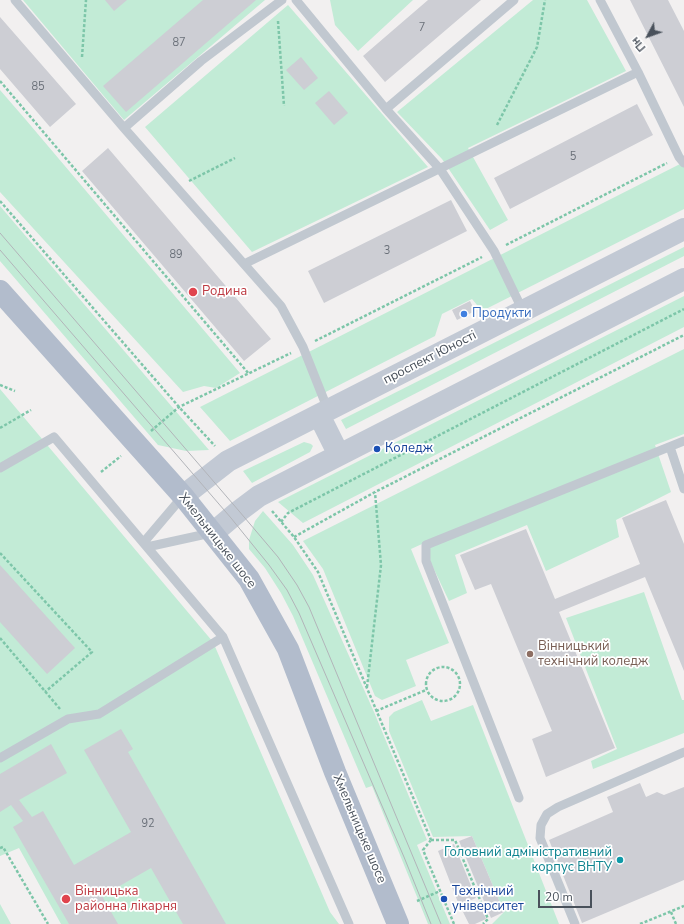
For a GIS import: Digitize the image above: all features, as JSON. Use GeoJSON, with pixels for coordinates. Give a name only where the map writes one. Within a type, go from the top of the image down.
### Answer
{"type":"FeatureCollection","features":[{"type":"Feature","properties":{"kind":"main road","name":"проспект Юності"},"geometry":{"type":"LineString","coordinates":[[183,496],[228,460],[684,229]]}},
{"type":"Feature","properties":{"kind":"main road"},"geometry":{"type":"LineString","coordinates":[[213,533],[259,496],[684,279]]}},
{"type":"Feature","properties":{"kind":"main road","name":"Хмельницьке шосе"},"geometry":{"type":"LineString","coordinates":[[0,292],[183,496],[249,579],[288,649],[335,772],[398,924]]}},
{"type":"Feature","properties":{"kind":"main road"},"geometry":{"type":"LineString","coordinates":[[323,412],[339,456]]}},
{"type":"Feature","properties":{"kind":"lane"},"geometry":{"type":"LineString","coordinates":[[16,0],[124,128],[282,306],[303,347],[323,412]]}},
{"type":"Feature","properties":{"kind":"lane"},"geometry":{"type":"LineString","coordinates":[[296,0],[386,110],[440,168],[494,251],[523,311]]}},
{"type":"Feature","properties":{"kind":"lane"},"geometry":{"type":"LineString","coordinates":[[386,110],[514,0]]}},
{"type":"Feature","properties":{"kind":"lane"},"geometry":{"type":"LineString","coordinates":[[600,0],[682,160]]}},
{"type":"Feature","properties":{"kind":"lane"},"geometry":{"type":"LineString","coordinates":[[124,128],[201,61],[279,2]]}},
{"type":"Feature","properties":{"kind":"lane"},"geometry":{"type":"LineString","coordinates":[[244,264],[638,72]]}},
{"type":"Feature","properties":{"kind":"lane"},"geometry":{"type":"LineString","coordinates":[[0,468],[54,437],[146,544],[223,637],[349,924]]}},
{"type":"Feature","properties":{"kind":"lane"},"geometry":{"type":"LineString","coordinates":[[520,798],[426,561],[426,545],[684,441]]}},
{"type":"Feature","properties":{"kind":"lane"},"geometry":{"type":"LineString","coordinates":[[670,447],[684,489]]}},
{"type":"Feature","properties":{"kind":"lane"},"geometry":{"type":"LineString","coordinates":[[146,544],[183,496]]}},
{"type":"Feature","properties":{"kind":"lane"},"geometry":{"type":"LineString","coordinates":[[146,544],[213,533]]}},
{"type":"Feature","properties":{"kind":"lane"},"geometry":{"type":"LineString","coordinates":[[0,758],[68,719],[99,714],[223,637]]}},
{"type":"Feature","properties":{"kind":"lane"},"geometry":{"type":"LineString","coordinates":[[575,924],[540,838],[541,825],[547,814],[558,807],[684,752]]}},
{"type":"Feature","properties":{"kind":"path"},"geometry":{"type":"LineString","coordinates":[[80,77],[86,0]]}},
{"type":"Feature","properties":{"kind":"path"},"geometry":{"type":"LineString","coordinates":[[487,146],[537,46],[546,0]]}},
{"type":"Feature","properties":{"kind":"path"},"geometry":{"type":"LineString","coordinates":[[279,2],[284,106]]}},
{"type":"Feature","properties":{"kind":"path"},"geometry":{"type":"LineString","coordinates":[[0,81],[249,374]]}},
{"type":"Feature","properties":{"kind":"path"},"geometry":{"type":"LineString","coordinates":[[176,187],[235,158]]}},
{"type":"Feature","properties":{"kind":"path"},"geometry":{"type":"LineString","coordinates":[[179,407],[249,374],[494,251],[682,160]]}},
{"type":"Feature","properties":{"kind":"path"},"geometry":{"type":"LineString","coordinates":[[0,201],[179,407],[215,446]]}},
{"type":"Feature","properties":{"kind":"path"},"geometry":{"type":"LineString","coordinates":[[282,522],[288,513],[684,310]]}},
{"type":"Feature","properties":{"kind":"path"},"geometry":{"type":"LineString","coordinates":[[294,537],[375,492],[684,335]]}},
{"type":"Feature","properties":{"kind":"path"},"geometry":{"type":"LineString","coordinates":[[0,385],[14,391]]}},
{"type":"Feature","properties":{"kind":"path"},"geometry":{"type":"LineString","coordinates":[[0,428],[31,410]]}},
{"type":"Feature","properties":{"kind":"path"},"geometry":{"type":"LineString","coordinates":[[367,687],[382,565],[375,492]]}},
{"type":"Feature","properties":{"kind":"path"},"geometry":{"type":"LineString","coordinates":[[270,508],[294,537],[318,572],[431,840]]}},
{"type":"Feature","properties":{"kind":"path"},"geometry":{"type":"LineString","coordinates":[[0,553],[92,652],[45,692]]}},
{"type":"Feature","properties":{"kind":"path"},"geometry":{"type":"LineString","coordinates":[[0,638],[68,719]]}},
{"type":"Feature","properties":{"kind":"path"},"geometry":{"type":"LineString","coordinates":[[439,666],[451,668],[459,677],[460,683],[457,695],[452,699],[446,701],[434,699],[429,696],[426,690],[426,678],[429,673],[439,666]]}},
{"type":"Feature","properties":{"kind":"path"},"geometry":{"type":"LineString","coordinates":[[376,711],[426,690]]}},
{"type":"Feature","properties":{"kind":"path"},"geometry":{"type":"LineString","coordinates":[[431,840],[424,850],[454,924]]}},
{"type":"Feature","properties":{"kind":"path"},"geometry":{"type":"LineString","coordinates":[[431,840],[456,840],[488,919],[483,924]]}},
{"type":"Feature","properties":{"kind":"path"},"geometry":{"type":"LineString","coordinates":[[0,848],[3,847],[48,924]]}},
{"type":"Feature","properties":{"kind":"path"},"geometry":{"type":"LineString","coordinates":[[417,901],[440,891]]}},
{"type":"Feature","properties":{"kind":"path"},"geometry":{"type":"LineString","coordinates":[[640,924],[684,906]]}},
{"type":"Feature","properties":{"kind":"path"},"geometry":{"type":"LineString","coordinates":[[671,912],[676,924]]}},
{"type":"Feature","properties":{"kind":"green space"},"geometry":{"type":"Polygon","coordinates":[[[23,0],[265,0],[124,120],[23,0]]]}},
{"type":"Feature","properties":{"kind":"green space"},"geometry":{"type":"Polygon","coordinates":[[[330,0],[413,0],[358,51],[335,25],[330,0]]]}},
{"type":"Feature","properties":{"kind":"green space"},"geometry":{"type":"Polygon","coordinates":[[[533,0],[587,0],[626,71],[468,148],[508,220],[490,230],[442,159],[397,112],[533,0]]]}},
{"type":"Feature","properties":{"kind":"green space"},"geometry":{"type":"Polygon","coordinates":[[[288,5],[428,167],[252,252],[145,127],[288,5]]]}},
{"type":"Feature","properties":{"kind":"green space"},"geometry":{"type":"Polygon","coordinates":[[[0,90],[240,373],[216,388],[204,386],[183,392],[0,192],[0,90]]]}},
{"type":"Feature","properties":{"kind":"green space"},"geometry":{"type":"Polygon","coordinates":[[[684,162],[684,209],[482,311],[472,299],[442,314],[435,336],[230,441],[200,407],[684,162]]]}},
{"type":"Feature","properties":{"kind":"green space"},"geometry":{"type":"Polygon","coordinates":[[[0,206],[209,450],[186,451],[158,445],[0,261],[0,206]]]}},
{"type":"Feature","properties":{"kind":"green space"},"geometry":{"type":"Polygon","coordinates":[[[684,247],[684,256],[346,429],[341,420],[684,247]]]}},
{"type":"Feature","properties":{"kind":"green space"},"geometry":{"type":"Polygon","coordinates":[[[684,296],[684,327],[303,523],[278,502],[684,296]]]}},
{"type":"Feature","properties":{"kind":"green space"},"geometry":{"type":"Polygon","coordinates":[[[684,349],[684,434],[655,445],[671,492],[616,520],[619,537],[546,571],[527,525],[455,555],[467,593],[449,601],[422,544],[411,549],[449,643],[406,660],[416,686],[382,700],[375,696],[323,569],[303,541],[684,349]]]}},
{"type":"Feature","properties":{"kind":"green space"},"geometry":{"type":"Polygon","coordinates":[[[0,389],[213,642],[330,912],[339,924],[61,924],[19,848],[0,856],[0,389]]]}},
{"type":"Feature","properties":{"kind":"green space"},"geometry":{"type":"Polygon","coordinates":[[[304,442],[313,446],[310,452],[252,483],[243,471],[304,442]]]}},
{"type":"Feature","properties":{"kind":"green space"},"geometry":{"type":"Polygon","coordinates":[[[263,511],[293,545],[313,575],[374,712],[427,840],[417,845],[450,924],[428,924],[372,786],[366,788],[293,616],[281,593],[265,568],[249,549],[249,540],[255,521],[263,511]]]}},
{"type":"Feature","properties":{"kind":"green space"},"geometry":{"type":"Polygon","coordinates":[[[644,592],[682,700],[684,700],[684,733],[593,769],[591,761],[617,749],[566,618],[644,592]]]}},
{"type":"Feature","properties":{"kind":"green space"},"geometry":{"type":"Polygon","coordinates":[[[422,700],[431,721],[473,705],[559,924],[492,924],[504,912],[472,836],[433,837],[389,731],[389,717],[394,712],[422,700]]]}},
{"type":"Feature","properties":{"kind":"green space"},"geometry":{"type":"Polygon","coordinates":[[[0,904],[11,924],[0,924],[0,904]]]}},
{"type":"Feature","properties":{"kind":"building"},"geometry":{"type":"Polygon","coordinates":[[[105,0],[127,0],[114,11],[105,0]]]}},
{"type":"Feature","properties":{"kind":"building"},"geometry":{"type":"Polygon","coordinates":[[[203,0],[256,0],[126,112],[103,86],[203,0]]]}},
{"type":"Feature","properties":{"kind":"building"},"geometry":{"type":"Polygon","coordinates":[[[428,0],[481,0],[385,82],[363,56],[428,0]]]}},
{"type":"Feature","properties":{"kind":"building"},"geometry":{"type":"Polygon","coordinates":[[[630,0],[668,0],[684,31],[684,107],[630,0]]]}},
{"type":"Feature","properties":{"kind":"building"},"geometry":{"type":"Polygon","coordinates":[[[0,17],[76,104],[50,127],[0,69],[0,17]]]}},
{"type":"Feature","properties":{"kind":"building"},"geometry":{"type":"Polygon","coordinates":[[[301,57],[318,78],[304,90],[286,70],[301,57]]]}},
{"type":"Feature","properties":{"kind":"building"},"geometry":{"type":"Polygon","coordinates":[[[329,91],[348,113],[334,125],[315,103],[329,91]]]}},
{"type":"Feature","properties":{"kind":"building"},"geometry":{"type":"Polygon","coordinates":[[[637,104],[653,135],[510,209],[494,178],[637,104]]]}},
{"type":"Feature","properties":{"kind":"building"},"geometry":{"type":"Polygon","coordinates":[[[108,148],[271,339],[244,361],[82,171],[108,148]]]}},
{"type":"Feature","properties":{"kind":"building"},"geometry":{"type":"Polygon","coordinates":[[[451,200],[467,231],[324,303],[308,271],[451,200]]]}},
{"type":"Feature","properties":{"kind":"building"},"geometry":{"type":"Polygon","coordinates":[[[470,301],[475,311],[457,320],[452,310],[470,301]]]}},
{"type":"Feature","properties":{"kind":"building"},"geometry":{"type":"Polygon","coordinates":[[[666,500],[684,544],[684,671],[645,577],[559,612],[615,748],[546,777],[532,739],[552,731],[491,584],[475,590],[460,555],[526,529],[555,599],[640,564],[622,518],[666,500]]]}},
{"type":"Feature","properties":{"kind":"building"},"geometry":{"type":"Polygon","coordinates":[[[0,565],[75,648],[47,674],[0,622],[0,565]]]}},
{"type":"Feature","properties":{"kind":"building"},"geometry":{"type":"Polygon","coordinates":[[[121,729],[133,749],[128,752],[226,924],[183,924],[151,868],[102,896],[118,924],[69,924],[13,827],[23,821],[11,805],[0,812],[0,774],[51,744],[67,773],[19,800],[32,817],[43,811],[74,865],[131,832],[84,750],[121,729]]]}},
{"type":"Feature","properties":{"kind":"building","name":"Головний адміністративний корпус ВНТУ"},"geometry":{"type":"Polygon","coordinates":[[[640,783],[646,797],[657,792],[664,795],[684,787],[684,880],[582,923],[549,840],[613,812],[607,797],[640,783]]]}},
{"type":"Feature","properties":{"kind":"building"},"geometry":{"type":"Polygon","coordinates":[[[472,836],[504,912],[491,918],[459,841],[472,836]]]}},
{"type":"Feature","properties":{"kind":"building"},"geometry":{"type":"Polygon","coordinates":[[[454,844],[476,898],[459,905],[438,851],[454,844]]]}},
{"type":"Feature","properties":{"kind":"building"},"geometry":{"type":"Polygon","coordinates":[[[480,904],[486,919],[475,924],[469,924],[463,912],[480,904]]]}},
{"type":"Feature","properties":{"kind":"tram line"},"geometry":{"type":"LineString","coordinates":[[0,233],[278,557],[297,585],[309,607],[441,924]]}},
{"type":"Feature","properties":{"kind":"tram line"},"geometry":{"type":"LineString","coordinates":[[0,250],[231,518],[287,590],[299,613],[404,857],[431,924]]}},
{"type":"Feature","properties":{"kind":"place","name":"Родина"},"geometry":{"type":"Point","coordinates":[193,292]}},
{"type":"Feature","properties":{"kind":"place","name":"Продукти"},"geometry":{"type":"Point","coordinates":[464,314]}},
{"type":"Feature","properties":{"kind":"place","name":"Коледж"},"geometry":{"type":"Point","coordinates":[377,449]}},
{"type":"Feature","properties":{"kind":"place","name":"Вінницький технічний коледж"},"geometry":{"type":"Point","coordinates":[530,654]}},
{"type":"Feature","properties":{"kind":"place","name":"Головний адміністративний корпус ВНТУ"},"geometry":{"type":"Point","coordinates":[620,860]}},
{"type":"Feature","properties":{"kind":"place","name":"Вінницька районна лікарня"},"geometry":{"type":"Point","coordinates":[66,899]}},
{"type":"Feature","properties":{"kind":"place","name":"Технічний університет"},"geometry":{"type":"Point","coordinates":[444,899]}}]}
